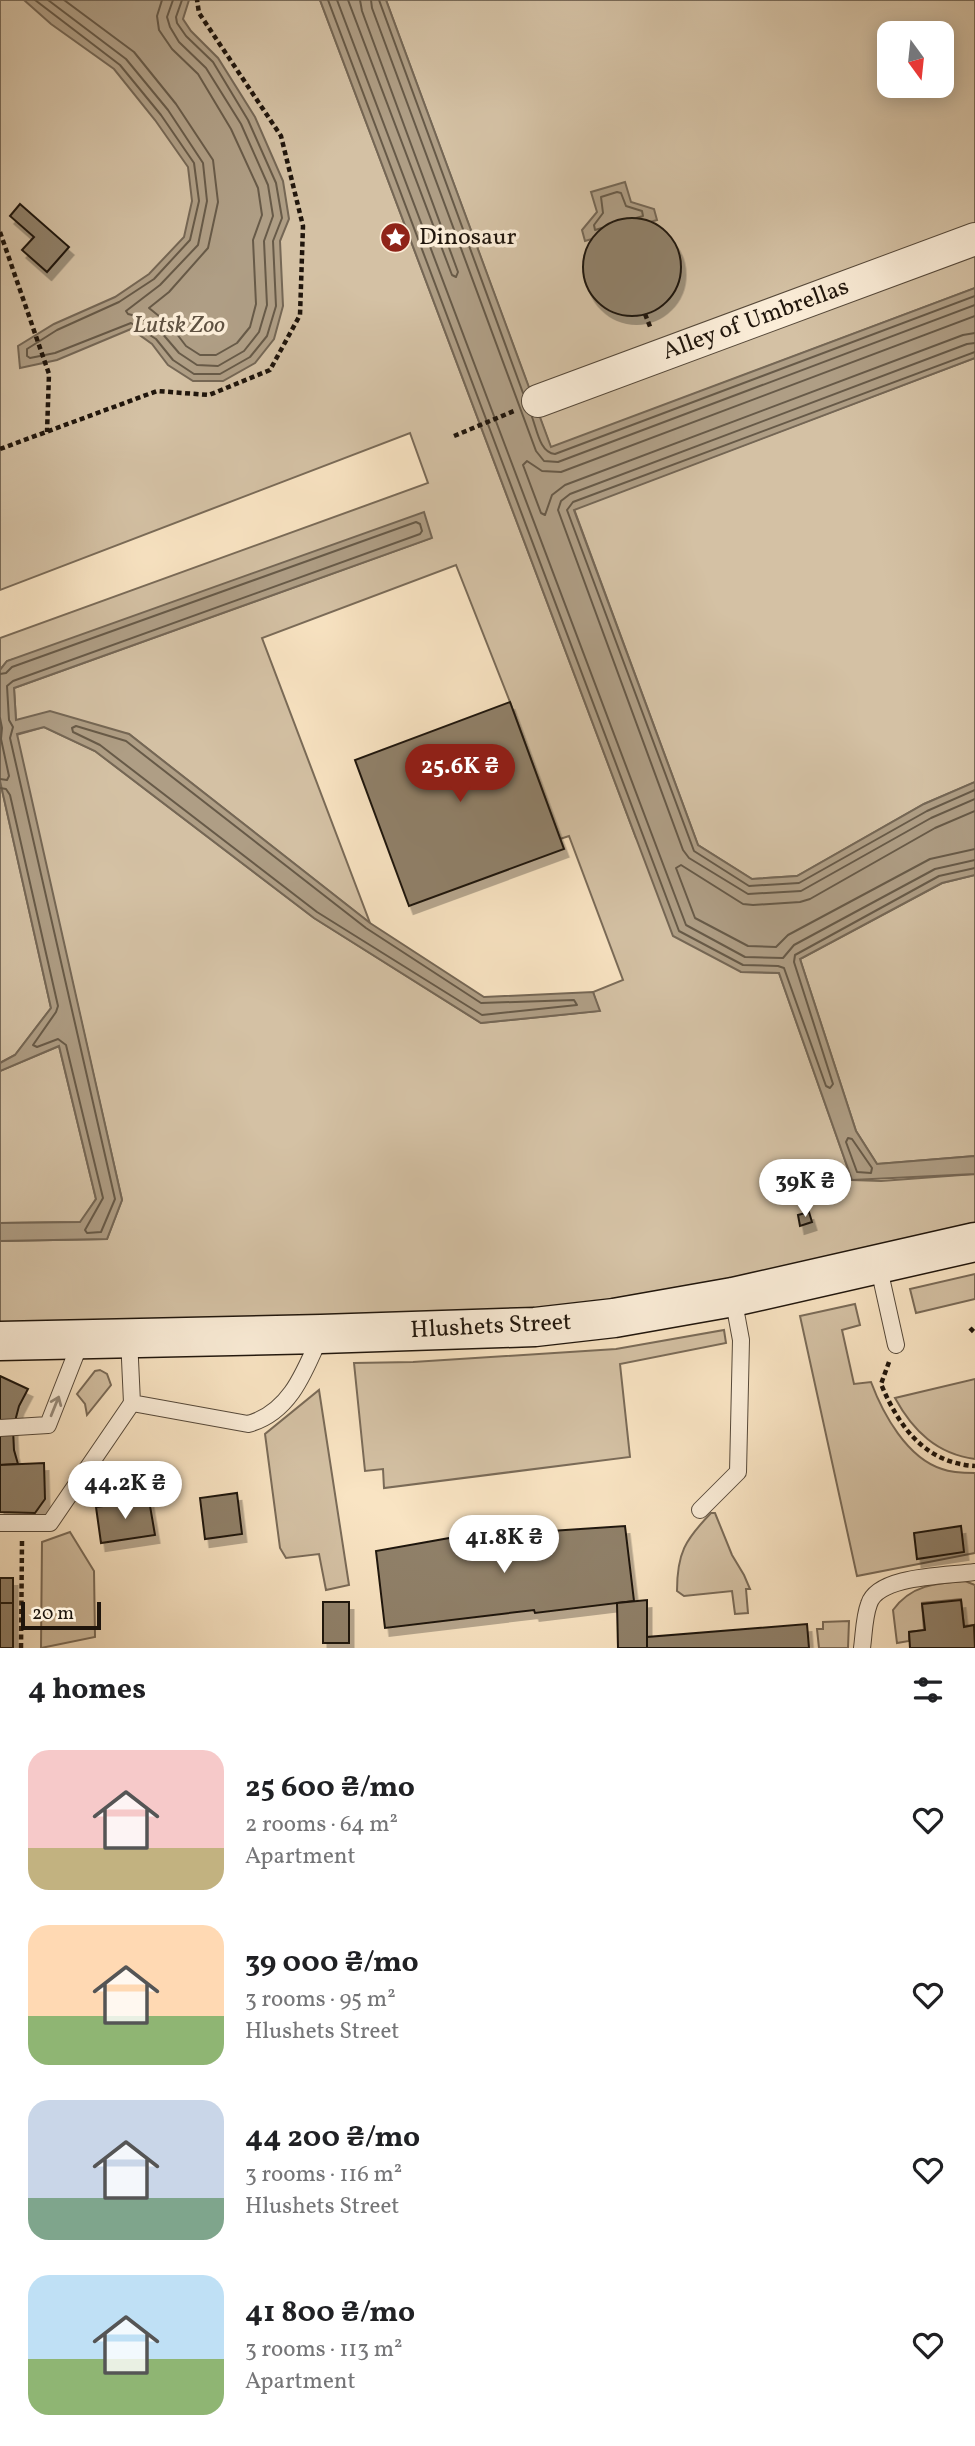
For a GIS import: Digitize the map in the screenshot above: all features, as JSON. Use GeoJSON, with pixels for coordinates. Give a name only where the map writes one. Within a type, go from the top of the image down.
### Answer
{"type":"FeatureCollection","features":[{"type":"Feature","properties":{"kind":"street","name":"Alley of Umbrellas"},"geometry":{"type":"LineString","coordinates":[[538,401],[975,239]]}},
{"type":"Feature","properties":{"kind":"street","name":"Hlushets Street"},"geometry":{"type":"LineString","coordinates":[[0,1340],[535,1327],[614,1318],[733,1297],[975,1242]]}},
{"type":"Feature","properties":{"kind":"lane"},"geometry":{"type":"LineString","coordinates":[[878,1264],[896,1345]]}},
{"type":"Feature","properties":{"kind":"lane"},"geometry":{"type":"LineString","coordinates":[[700,1510],[738,1472],[741,1340],[733,1297]]}},
{"type":"Feature","properties":{"kind":"lane"},"geometry":{"type":"LineString","coordinates":[[132,1403],[248,1424],[263,1420],[285,1402],[302,1378],[321,1334]]}},
{"type":"Feature","properties":{"kind":"lane"},"geometry":{"type":"LineString","coordinates":[[0,1523],[50,1523],[132,1403],[129,1338]]}},
{"type":"Feature","properties":{"kind":"lane"},"geometry":{"type":"LineString","coordinates":[[0,1428],[48,1424],[82,1339]]}},
{"type":"Feature","properties":{"kind":"lane"},"geometry":{"type":"LineString","coordinates":[[862,1648],[869,1604],[876,1591],[893,1583],[975,1572]]}},
{"type":"Feature","properties":{"kind":"path"},"geometry":{"type":"LineString","coordinates":[[0,449],[157,391],[209,395],[270,370],[300,315],[303,226],[281,136],[199,13],[197,0]]}},
{"type":"Feature","properties":{"kind":"path"},"geometry":{"type":"LineString","coordinates":[[0,232],[49,374],[47,432]]}},
{"type":"Feature","properties":{"kind":"path"},"geometry":{"type":"LineString","coordinates":[[454,436],[538,401]]}},
{"type":"Feature","properties":{"kind":"path"},"geometry":{"type":"LineString","coordinates":[[970,1328],[975,1333]]}},
{"type":"Feature","properties":{"kind":"path"},"geometry":{"type":"LineString","coordinates":[[896,1345],[881,1384],[893,1413],[907,1432],[924,1448],[944,1460],[975,1466]]}},
{"type":"Feature","properties":{"kind":"path"},"geometry":{"type":"LineString","coordinates":[[21,1648],[22,1523]]}},
{"type":"Feature","properties":{"kind":"green space","name":"Lutsk Zoo"},"geometry":{"type":"Polygon","coordinates":[[[0,0],[320,0],[636,838],[741,972],[779,973],[852,1180],[881,1181],[975,1174],[975,1224],[736,1281],[533,1314],[0,1323],[0,1241],[107,1239],[122,1200],[16,735],[44,727],[95,751],[314,918],[481,1023],[599,1011],[593,992],[623,980],[569,836],[560,839],[456,565],[262,638],[370,923],[129,734],[16,721],[14,688],[431,538],[7,661],[0,670],[0,638],[428,483],[410,433],[0,590],[0,0]]]}},
{"type":"Feature","properties":{"kind":"green space"},"geometry":{"type":"Polygon","coordinates":[[[386,0],[975,0],[975,288],[551,448],[386,0]]]}},
{"type":"Feature","properties":{"kind":"green space"},"geometry":{"type":"Polygon","coordinates":[[[975,358],[975,782],[924,804],[797,876],[752,879],[698,845],[574,509],[975,358]]]}},
{"type":"Feature","properties":{"kind":"green space"},"geometry":{"type":"Polygon","coordinates":[[[0,781],[51,1008],[15,1055],[0,1063],[0,781]]]}},
{"type":"Feature","properties":{"kind":"green space"},"geometry":{"type":"Polygon","coordinates":[[[975,875],[975,1156],[877,1164],[856,1131],[800,959],[942,883],[975,875]]]}},
{"type":"Feature","properties":{"kind":"green space"},"geometry":{"type":"Polygon","coordinates":[[[59,1046],[96,1199],[81,1222],[0,1223],[0,1071],[59,1046]]]}},
{"type":"Feature","properties":{"kind":"green space"},"geometry":{"type":"Polygon","coordinates":[[[975,1274],[975,1299],[916,1313],[910,1289],[975,1274]]]}},
{"type":"Feature","properties":{"kind":"green space"},"geometry":{"type":"Polygon","coordinates":[[[855,1304],[860,1325],[842,1330],[854,1384],[871,1382],[890,1421],[907,1445],[918,1455],[946,1470],[975,1473],[975,1553],[857,1576],[800,1316],[855,1304]]]}},
{"type":"Feature","properties":{"kind":"green space"},"geometry":{"type":"Polygon","coordinates":[[[724,1330],[726,1343],[620,1364],[630,1457],[384,1488],[383,1469],[365,1471],[354,1363],[413,1362],[616,1349],[724,1330]]]}},
{"type":"Feature","properties":{"kind":"green space"},"geometry":{"type":"Polygon","coordinates":[[[100,1370],[107,1374],[111,1385],[87,1415],[85,1404],[77,1394],[95,1371],[100,1370]]]}},
{"type":"Feature","properties":{"kind":"green space"},"geometry":{"type":"Polygon","coordinates":[[[975,1379],[975,1459],[949,1452],[928,1439],[910,1421],[895,1398],[975,1379]]]}},
{"type":"Feature","properties":{"kind":"green space"},"geometry":{"type":"Polygon","coordinates":[[[319,1390],[349,1585],[326,1590],[319,1554],[286,1558],[280,1548],[265,1434],[319,1390]]]}},
{"type":"Feature","properties":{"kind":"green space"},"geometry":{"type":"Polygon","coordinates":[[[711,1513],[715,1513],[732,1555],[750,1589],[746,1589],[748,1613],[735,1614],[732,1591],[684,1596],[677,1591],[684,1548],[711,1513]]]}},
{"type":"Feature","properties":{"kind":"green space"},"geometry":{"type":"Polygon","coordinates":[[[70,1532],[94,1571],[95,1637],[41,1648],[42,1542],[70,1532]]]}},
{"type":"Feature","properties":{"kind":"green space"},"geometry":{"type":"Polygon","coordinates":[[[965,1581],[975,1585],[975,1627],[964,1626],[961,1599],[922,1603],[924,1630],[909,1632],[909,1641],[897,1643],[893,1610],[900,1602],[925,1587],[965,1581]]]}},
{"type":"Feature","properties":{"kind":"green space"},"geometry":{"type":"Polygon","coordinates":[[[849,1621],[848,1648],[819,1648],[817,1629],[823,1629],[823,1622],[849,1621]]]}},
{"type":"Feature","properties":{"kind":"water"},"geometry":{"type":"Polygon","coordinates":[[[24,0],[189,0],[183,19],[218,58],[255,117],[283,181],[289,219],[280,241],[283,306],[274,339],[255,363],[223,381],[193,381],[168,365],[152,344],[131,329],[57,360],[20,368],[18,346],[54,324],[115,297],[149,274],[184,237],[192,201],[188,167],[114,69],[51,24],[24,0]]]}},
{"type":"Feature","properties":{"kind":"water"},"geometry":{"type":"Polygon","coordinates":[[[320,0],[386,0],[551,447],[975,288],[975,358],[574,510],[698,845],[752,879],[797,876],[924,804],[975,782],[975,875],[942,883],[800,959],[856,1131],[877,1164],[975,1156],[975,1174],[852,1180],[779,973],[741,972],[673,936],[320,0]]]}},
{"type":"Feature","properties":{"kind":"water"},"geometry":{"type":"Polygon","coordinates":[[[625,182],[631,202],[654,209],[657,220],[585,241],[582,230],[597,212],[591,192],[625,182]]]}},
{"type":"Feature","properties":{"kind":"water"},"geometry":{"type":"Polygon","coordinates":[[[424,512],[432,538],[14,688],[16,720],[50,711],[129,734],[370,923],[484,997],[593,992],[600,1011],[481,1023],[314,918],[95,751],[44,727],[17,734],[122,1200],[107,1239],[0,1241],[0,1223],[80,1222],[96,1199],[59,1046],[0,1071],[0,1063],[15,1055],[51,1008],[0,781],[0,670],[7,661],[424,512]]]}},
{"type":"Feature","properties":{"kind":"building"},"geometry":{"type":"Polygon","coordinates":[[[20,204],[69,247],[47,272],[22,250],[34,237],[10,216],[20,204]]]}},
{"type":"Feature","properties":{"kind":"building"},"geometry":{"type":"Polygon","coordinates":[[[632,218],[651,222],[667,232],[677,248],[681,267],[677,286],[667,302],[651,312],[632,316],[613,312],[597,302],[587,286],[583,267],[587,248],[597,232],[613,222],[632,218]]]}},
{"type":"Feature","properties":{"kind":"building"},"geometry":{"type":"Polygon","coordinates":[[[510,702],[564,849],[409,906],[355,760],[510,702]]]}},
{"type":"Feature","properties":{"kind":"building"},"geometry":{"type":"Polygon","coordinates":[[[809,1212],[812,1222],[800,1226],[798,1215],[809,1212]]]}},
{"type":"Feature","properties":{"kind":"building"},"geometry":{"type":"Polygon","coordinates":[[[0,1376],[28,1389],[19,1406],[13,1429],[18,1464],[0,1465],[0,1376]]]}},
{"type":"Feature","properties":{"kind":"building"},"geometry":{"type":"Polygon","coordinates":[[[44,1463],[45,1499],[35,1513],[0,1512],[0,1465],[44,1463]]]}},
{"type":"Feature","properties":{"kind":"building"},"geometry":{"type":"Polygon","coordinates":[[[237,1493],[242,1534],[205,1539],[200,1498],[237,1493]]]}},
{"type":"Feature","properties":{"kind":"building"},"geometry":{"type":"Polygon","coordinates":[[[149,1500],[155,1535],[101,1543],[96,1507],[149,1500]]]}},
{"type":"Feature","properties":{"kind":"building"},"geometry":{"type":"Polygon","coordinates":[[[625,1526],[634,1601],[385,1628],[376,1551],[472,1534],[473,1541],[521,1537],[521,1533],[625,1526]]]}},
{"type":"Feature","properties":{"kind":"building"},"geometry":{"type":"Polygon","coordinates":[[[961,1526],[964,1552],[917,1559],[914,1533],[961,1526]]]}},
{"type":"Feature","properties":{"kind":"building"},"geometry":{"type":"Polygon","coordinates":[[[0,1578],[13,1578],[13,1603],[0,1603],[0,1578]]]}},
{"type":"Feature","properties":{"kind":"building"},"geometry":{"type":"Polygon","coordinates":[[[647,1600],[647,1648],[618,1648],[617,1603],[647,1600]]]}},
{"type":"Feature","properties":{"kind":"building"},"geometry":{"type":"Polygon","coordinates":[[[961,1600],[964,1627],[974,1625],[975,1648],[910,1648],[909,1632],[925,1630],[922,1604],[961,1600]]]}},
{"type":"Feature","properties":{"kind":"building"},"geometry":{"type":"Polygon","coordinates":[[[323,1602],[349,1602],[349,1643],[323,1643],[323,1602]]]}},
{"type":"Feature","properties":{"kind":"building"},"geometry":{"type":"Polygon","coordinates":[[[0,1603],[13,1603],[13,1648],[0,1648],[0,1603]]]}},
{"type":"Feature","properties":{"kind":"building"},"geometry":{"type":"Polygon","coordinates":[[[807,1624],[809,1648],[647,1648],[647,1637],[807,1624]]]}},
{"type":"Feature","properties":{"kind":"place","name":"Dinosaur"},"geometry":{"type":"Point","coordinates":[396,238]}}]}
